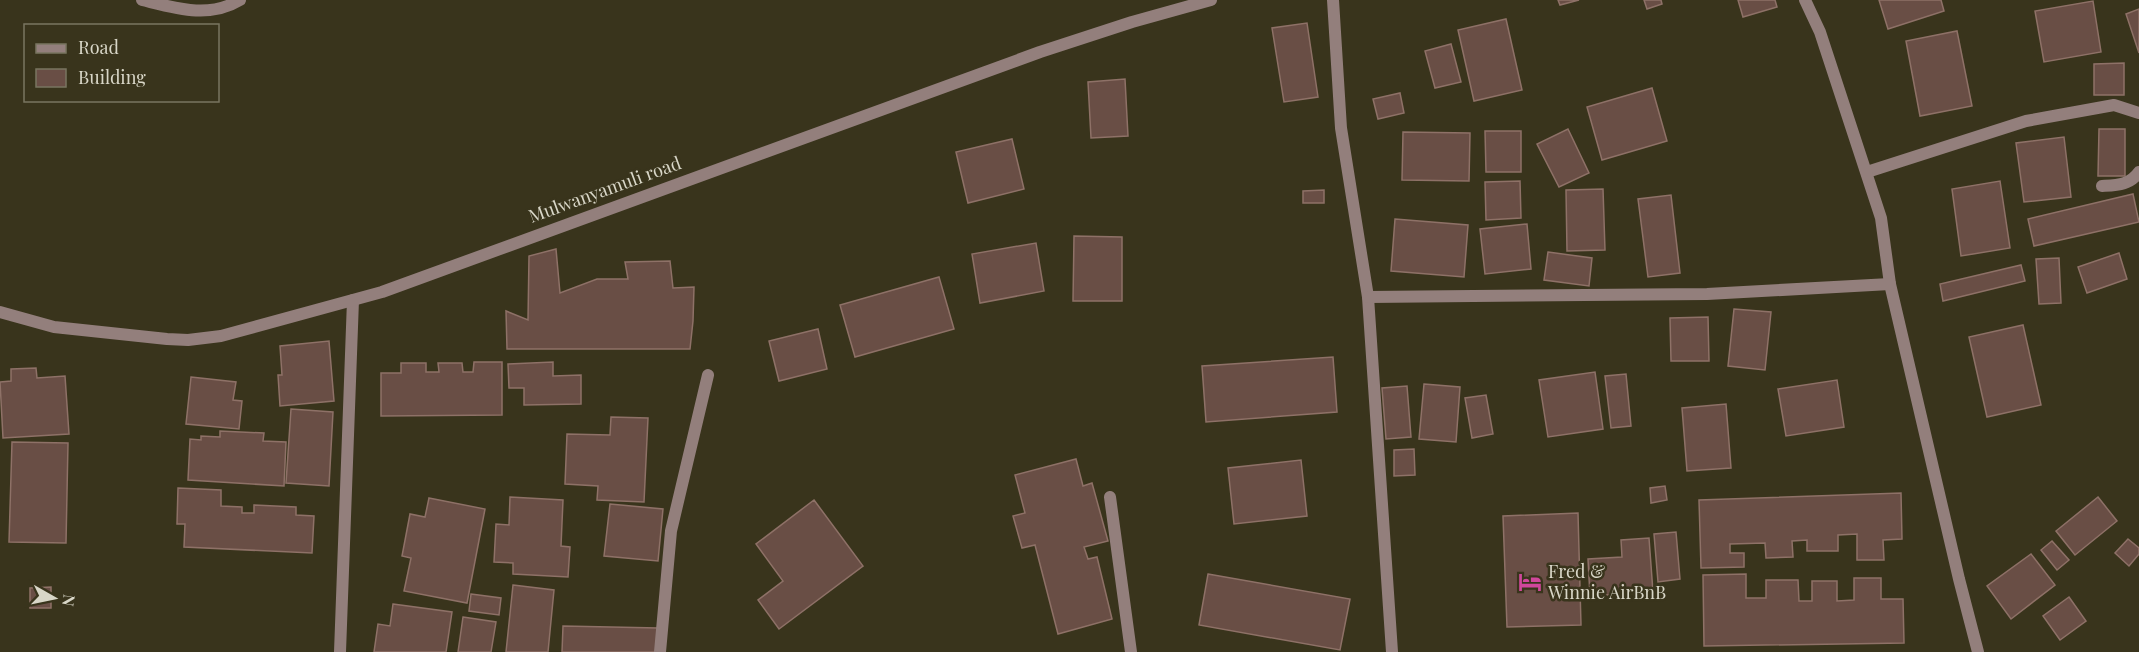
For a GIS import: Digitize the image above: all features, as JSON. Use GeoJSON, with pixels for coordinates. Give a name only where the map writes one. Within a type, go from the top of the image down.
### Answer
{"type":"FeatureCollection","features":[{"type":"Feature","properties":{"kind":"street"},"geometry":{"type":"LineString","coordinates":[[142,0],[187,10],[225,9],[240,0]]}},
{"type":"Feature","properties":{"kind":"street","name":"Mulwanyamuli road"},"geometry":{"type":"LineString","coordinates":[[0,312],[54,327],[188,340],[221,336],[393,288],[1040,52],[1132,22],[1211,0]]}},
{"type":"Feature","properties":{"kind":"street"},"geometry":{"type":"LineString","coordinates":[[1333,0],[1341,128],[1368,297],[1392,652]]}},
{"type":"Feature","properties":{"kind":"street"},"geometry":{"type":"LineString","coordinates":[[1805,0],[1820,32],[1881,218],[1890,284],[1978,652]]}},
{"type":"Feature","properties":{"kind":"street"},"geometry":{"type":"LineString","coordinates":[[1867,172],[2026,121],[2114,105],[2139,113]]}},
{"type":"Feature","properties":{"kind":"street"},"geometry":{"type":"LineString","coordinates":[[2102,186],[2123,185],[2135,178],[2139,172]]}},
{"type":"Feature","properties":{"kind":"street"},"geometry":{"type":"LineString","coordinates":[[1368,297],[1707,294],[1890,284]]}},
{"type":"Feature","properties":{"kind":"street"},"geometry":{"type":"LineString","coordinates":[[340,652],[353,300]]}},
{"type":"Feature","properties":{"kind":"street"},"geometry":{"type":"LineString","coordinates":[[660,652],[671,531],[708,375]]}},
{"type":"Feature","properties":{"kind":"street"},"geometry":{"type":"LineString","coordinates":[[1110,497],[1131,652]]}},
{"type":"Feature","properties":{"kind":"building"},"geometry":{"type":"Polygon","coordinates":[[[1558,0],[1579,0],[1560,5],[1558,0]]]}},
{"type":"Feature","properties":{"kind":"building"},"geometry":{"type":"Polygon","coordinates":[[[1644,0],[1661,0],[1662,4],[1647,9],[1644,0]]]}},
{"type":"Feature","properties":{"kind":"building"},"geometry":{"type":"Polygon","coordinates":[[[1738,0],[1775,0],[1777,7],[1743,17],[1738,0]]]}},
{"type":"Feature","properties":{"kind":"building"},"geometry":{"type":"Polygon","coordinates":[[[1879,0],[1941,0],[1944,11],[1888,29],[1879,0]]]}},
{"type":"Feature","properties":{"kind":"building"},"geometry":{"type":"Polygon","coordinates":[[[2093,1],[2101,52],[2044,62],[2035,11],[2093,1]]]}},
{"type":"Feature","properties":{"kind":"building"},"geometry":{"type":"Polygon","coordinates":[[[2139,9],[2139,53],[2126,14],[2139,9]]]}},
{"type":"Feature","properties":{"kind":"building"},"geometry":{"type":"Polygon","coordinates":[[[1506,19],[1522,90],[1474,101],[1458,30],[1506,19]]]}},
{"type":"Feature","properties":{"kind":"building"},"geometry":{"type":"Polygon","coordinates":[[[1307,23],[1318,97],[1284,102],[1272,28],[1307,23]]]}},
{"type":"Feature","properties":{"kind":"building"},"geometry":{"type":"Polygon","coordinates":[[[1957,31],[1972,106],[1920,116],[1906,41],[1957,31]]]}},
{"type":"Feature","properties":{"kind":"building"},"geometry":{"type":"Polygon","coordinates":[[[1451,44],[1461,82],[1435,88],[1425,51],[1451,44]]]}},
{"type":"Feature","properties":{"kind":"building"},"geometry":{"type":"Polygon","coordinates":[[[2124,63],[2124,95],[2094,95],[2094,64],[2124,63]]]}},
{"type":"Feature","properties":{"kind":"building"},"geometry":{"type":"Polygon","coordinates":[[[1125,79],[1128,136],[1091,138],[1088,82],[1125,79]]]}},
{"type":"Feature","properties":{"kind":"building"},"geometry":{"type":"Polygon","coordinates":[[[1652,88],[1667,141],[1602,160],[1587,107],[1652,88]]]}},
{"type":"Feature","properties":{"kind":"building"},"geometry":{"type":"Polygon","coordinates":[[[1400,93],[1404,113],[1378,119],[1373,99],[1400,93]]]}},
{"type":"Feature","properties":{"kind":"building"},"geometry":{"type":"Polygon","coordinates":[[[1568,129],[1589,173],[1559,187],[1537,144],[1568,129]]]}},
{"type":"Feature","properties":{"kind":"building"},"geometry":{"type":"Polygon","coordinates":[[[2099,129],[2125,129],[2125,176],[2098,176],[2099,129]]]}},
{"type":"Feature","properties":{"kind":"building"},"geometry":{"type":"Polygon","coordinates":[[[1485,131],[1521,131],[1521,172],[1486,172],[1485,131]]]}},
{"type":"Feature","properties":{"kind":"building"},"geometry":{"type":"Polygon","coordinates":[[[1403,132],[1470,133],[1469,181],[1402,180],[1403,132]]]}},
{"type":"Feature","properties":{"kind":"building"},"geometry":{"type":"Polygon","coordinates":[[[2064,137],[2071,197],[2024,202],[2016,143],[2064,137]]]}},
{"type":"Feature","properties":{"kind":"building"},"geometry":{"type":"Polygon","coordinates":[[[1012,139],[1024,189],[968,203],[956,152],[1012,139]]]}},
{"type":"Feature","properties":{"kind":"building"},"geometry":{"type":"Polygon","coordinates":[[[1520,181],[1521,218],[1486,220],[1485,182],[1520,181]]]}},
{"type":"Feature","properties":{"kind":"building"},"geometry":{"type":"Polygon","coordinates":[[[2000,181],[2010,248],[1961,256],[1952,189],[2000,181]]]}},
{"type":"Feature","properties":{"kind":"building"},"geometry":{"type":"Polygon","coordinates":[[[1603,189],[1605,250],[1567,251],[1566,190],[1603,189]]]}},
{"type":"Feature","properties":{"kind":"building"},"geometry":{"type":"Polygon","coordinates":[[[1324,190],[1324,203],[1303,203],[1303,191],[1324,190]]]}},
{"type":"Feature","properties":{"kind":"building"},"geometry":{"type":"Polygon","coordinates":[[[2133,194],[2139,222],[2034,246],[2028,219],[2133,194]]]}},
{"type":"Feature","properties":{"kind":"building"},"geometry":{"type":"Polygon","coordinates":[[[1671,195],[1680,273],[1648,277],[1638,199],[1671,195]]]}},
{"type":"Feature","properties":{"kind":"building"},"geometry":{"type":"Polygon","coordinates":[[[1395,219],[1468,225],[1464,277],[1391,271],[1395,219]]]}},
{"type":"Feature","properties":{"kind":"building"},"geometry":{"type":"Polygon","coordinates":[[[1527,224],[1531,269],[1485,274],[1480,229],[1527,224]]]}},
{"type":"Feature","properties":{"kind":"building"},"geometry":{"type":"Polygon","coordinates":[[[1074,236],[1122,237],[1122,301],[1073,301],[1074,236]]]}},
{"type":"Feature","properties":{"kind":"building"},"geometry":{"type":"Polygon","coordinates":[[[1036,243],[1044,291],[980,303],[972,254],[1036,243]]]}},
{"type":"Feature","properties":{"kind":"building"},"geometry":{"type":"Polygon","coordinates":[[[556,249],[560,293],[597,279],[628,279],[625,262],[670,261],[673,288],[694,287],[690,349],[507,349],[506,311],[528,320],[529,256],[556,249]]]}},
{"type":"Feature","properties":{"kind":"building"},"geometry":{"type":"Polygon","coordinates":[[[1548,252],[1592,258],[1589,286],[1544,280],[1548,252]]]}},
{"type":"Feature","properties":{"kind":"building"},"geometry":{"type":"Polygon","coordinates":[[[2119,253],[2127,279],[2087,293],[2078,267],[2119,253]]]}},
{"type":"Feature","properties":{"kind":"building"},"geometry":{"type":"Polygon","coordinates":[[[2059,258],[2061,303],[2039,304],[2036,259],[2059,258]]]}},
{"type":"Feature","properties":{"kind":"building"},"geometry":{"type":"Polygon","coordinates":[[[2021,265],[2025,281],[1943,301],[1940,284],[2021,265]]]}},
{"type":"Feature","properties":{"kind":"building"},"geometry":{"type":"Polygon","coordinates":[[[939,277],[954,329],[855,357],[840,305],[939,277]]]}},
{"type":"Feature","properties":{"kind":"building"},"geometry":{"type":"Polygon","coordinates":[[[1734,309],[1771,312],[1765,370],[1728,366],[1734,309]]]}},
{"type":"Feature","properties":{"kind":"building"},"geometry":{"type":"Polygon","coordinates":[[[1708,317],[1709,361],[1671,361],[1670,318],[1708,317]]]}},
{"type":"Feature","properties":{"kind":"building"},"geometry":{"type":"Polygon","coordinates":[[[2023,325],[2041,405],[1987,417],[1969,337],[2023,325]]]}},
{"type":"Feature","properties":{"kind":"building"},"geometry":{"type":"Polygon","coordinates":[[[818,329],[827,369],[779,381],[769,341],[818,329]]]}},
{"type":"Feature","properties":{"kind":"building"},"geometry":{"type":"Polygon","coordinates":[[[329,341],[334,401],[280,406],[278,375],[282,375],[280,346],[329,341]]]}},
{"type":"Feature","properties":{"kind":"building"},"geometry":{"type":"Polygon","coordinates":[[[1333,357],[1337,412],[1206,422],[1202,366],[1333,357]]]}},
{"type":"Feature","properties":{"kind":"building"},"geometry":{"type":"Polygon","coordinates":[[[474,362],[502,362],[502,415],[381,416],[381,373],[401,373],[401,363],[426,363],[426,372],[439,372],[438,363],[462,363],[463,372],[473,372],[474,362]]]}},
{"type":"Feature","properties":{"kind":"building"},"geometry":{"type":"Polygon","coordinates":[[[553,362],[553,376],[581,375],[581,404],[524,405],[524,388],[509,388],[508,364],[553,362]]]}},
{"type":"Feature","properties":{"kind":"building"},"geometry":{"type":"Polygon","coordinates":[[[36,368],[37,378],[65,376],[69,434],[3,438],[0,382],[11,381],[11,369],[36,368]]]}},
{"type":"Feature","properties":{"kind":"building"},"geometry":{"type":"Polygon","coordinates":[[[1595,372],[1603,429],[1548,437],[1539,380],[1595,372]]]}},
{"type":"Feature","properties":{"kind":"building"},"geometry":{"type":"Polygon","coordinates":[[[1626,374],[1631,426],[1611,428],[1605,376],[1626,374]]]}},
{"type":"Feature","properties":{"kind":"building"},"geometry":{"type":"Polygon","coordinates":[[[191,377],[236,382],[233,400],[242,401],[239,429],[186,424],[191,377]]]}},
{"type":"Feature","properties":{"kind":"building"},"geometry":{"type":"Polygon","coordinates":[[[1837,380],[1844,427],[1786,436],[1778,389],[1837,380]]]}},
{"type":"Feature","properties":{"kind":"building"},"geometry":{"type":"Polygon","coordinates":[[[1424,384],[1460,387],[1456,442],[1419,439],[1424,384]]]}},
{"type":"Feature","properties":{"kind":"building"},"geometry":{"type":"Polygon","coordinates":[[[1407,386],[1411,437],[1386,439],[1382,388],[1407,386]]]}},
{"type":"Feature","properties":{"kind":"building"},"geometry":{"type":"Polygon","coordinates":[[[1486,395],[1493,434],[1472,438],[1465,398],[1486,395]]]}},
{"type":"Feature","properties":{"kind":"building"},"geometry":{"type":"Polygon","coordinates":[[[1726,404],[1731,468],[1687,471],[1682,408],[1726,404]]]}},
{"type":"Feature","properties":{"kind":"building"},"geometry":{"type":"Polygon","coordinates":[[[291,409],[333,412],[329,486],[286,483],[291,409]]]}},
{"type":"Feature","properties":{"kind":"building"},"geometry":{"type":"Polygon","coordinates":[[[611,417],[648,418],[644,502],[597,500],[598,486],[565,484],[567,434],[610,435],[611,417]]]}},
{"type":"Feature","properties":{"kind":"building"},"geometry":{"type":"Polygon","coordinates":[[[220,431],[264,433],[263,441],[286,442],[284,486],[188,480],[190,439],[201,440],[201,436],[220,437],[220,431]]]}},
{"type":"Feature","properties":{"kind":"building"},"geometry":{"type":"Polygon","coordinates":[[[12,442],[68,443],[66,543],[9,542],[12,442]]]}},
{"type":"Feature","properties":{"kind":"building"},"geometry":{"type":"Polygon","coordinates":[[[1414,449],[1415,475],[1394,476],[1394,450],[1414,449]]]}},
{"type":"Feature","properties":{"kind":"building"},"geometry":{"type":"Polygon","coordinates":[[[1076,459],[1083,486],[1092,483],[1108,541],[1084,547],[1088,559],[1097,557],[1112,619],[1058,634],[1035,545],[1022,548],[1013,516],[1025,513],[1015,475],[1076,459]]]}},
{"type":"Feature","properties":{"kind":"building"},"geometry":{"type":"Polygon","coordinates":[[[1301,460],[1307,516],[1234,524],[1228,468],[1301,460]]]}},
{"type":"Feature","properties":{"kind":"building"},"geometry":{"type":"Polygon","coordinates":[[[1665,486],[1667,500],[1651,503],[1650,488],[1665,486]]]}},
{"type":"Feature","properties":{"kind":"building"},"geometry":{"type":"Polygon","coordinates":[[[178,488],[221,490],[221,506],[242,507],[242,513],[254,513],[254,505],[296,507],[296,515],[314,516],[312,553],[184,547],[185,524],[177,524],[178,488]]]}},
{"type":"Feature","properties":{"kind":"building"},"geometry":{"type":"Polygon","coordinates":[[[1901,493],[1902,539],[1883,540],[1884,560],[1857,560],[1857,534],[1838,535],[1838,551],[1807,551],[1807,540],[1792,541],[1793,557],[1766,558],[1765,543],[1730,544],[1730,553],[1744,553],[1744,567],[1701,568],[1699,500],[1901,493]]]}},
{"type":"Feature","properties":{"kind":"building"},"geometry":{"type":"Polygon","coordinates":[[[510,497],[563,500],[561,546],[570,547],[568,577],[513,574],[513,563],[494,562],[496,524],[509,525],[510,497]]]}},
{"type":"Feature","properties":{"kind":"building"},"geometry":{"type":"Polygon","coordinates":[[[2098,497],[2117,521],[2075,555],[2056,531],[2098,497]]]}},
{"type":"Feature","properties":{"kind":"building"},"geometry":{"type":"Polygon","coordinates":[[[429,498],[485,509],[467,603],[404,591],[411,558],[402,556],[410,514],[425,517],[429,498]]]}},
{"type":"Feature","properties":{"kind":"building"},"geometry":{"type":"Polygon","coordinates":[[[814,500],[863,566],[779,629],[758,600],[783,581],[756,544],[814,500]]]}},
{"type":"Feature","properties":{"kind":"building"},"geometry":{"type":"Polygon","coordinates":[[[610,504],[663,509],[658,561],[604,556],[610,504]]]}},
{"type":"Feature","properties":{"kind":"building"},"geometry":{"type":"Polygon","coordinates":[[[1578,513],[1581,625],[1507,627],[1503,516],[1578,513]]]}},
{"type":"Feature","properties":{"kind":"building"},"geometry":{"type":"Polygon","coordinates":[[[1676,532],[1680,579],[1658,582],[1654,534],[1676,532]]]}},
{"type":"Feature","properties":{"kind":"building"},"geometry":{"type":"Polygon","coordinates":[[[1649,538],[1653,592],[1590,596],[1588,559],[1622,557],[1621,540],[1649,538]]]}},
{"type":"Feature","properties":{"kind":"building"},"geometry":{"type":"Polygon","coordinates":[[[2128,539],[2139,548],[2139,554],[2129,566],[2115,553],[2128,539]]]}},
{"type":"Feature","properties":{"kind":"building"},"geometry":{"type":"Polygon","coordinates":[[[2052,541],[2069,560],[2057,570],[2041,550],[2052,541]]]}},
{"type":"Feature","properties":{"kind":"building"},"geometry":{"type":"Polygon","coordinates":[[[2031,554],[2055,585],[2011,619],[1987,586],[2031,554]]]}},
{"type":"Feature","properties":{"kind":"building"},"geometry":{"type":"Polygon","coordinates":[[[1208,574],[1350,599],[1340,650],[1199,625],[1208,574]]]}},
{"type":"Feature","properties":{"kind":"building"},"geometry":{"type":"Polygon","coordinates":[[[1746,574],[1746,598],[1766,598],[1766,580],[1798,580],[1799,601],[1812,601],[1812,581],[1837,581],[1837,601],[1854,600],[1854,578],[1881,578],[1881,599],[1903,599],[1904,643],[1704,646],[1703,575],[1746,574]]]}},
{"type":"Feature","properties":{"kind":"building"},"geometry":{"type":"Polygon","coordinates":[[[513,585],[554,590],[548,652],[506,652],[513,585]]]}},
{"type":"Feature","properties":{"kind":"building"},"geometry":{"type":"Polygon","coordinates":[[[51,587],[51,608],[30,608],[30,588],[51,587]]]}},
{"type":"Feature","properties":{"kind":"building"},"geometry":{"type":"Polygon","coordinates":[[[471,594],[501,598],[499,615],[469,611],[471,594]]]}},
{"type":"Feature","properties":{"kind":"building"},"geometry":{"type":"Polygon","coordinates":[[[2069,597],[2086,621],[2060,640],[2043,616],[2069,597]]]}},
{"type":"Feature","properties":{"kind":"building"},"geometry":{"type":"Polygon","coordinates":[[[393,604],[452,612],[446,652],[374,652],[378,624],[390,626],[393,604]]]}},
{"type":"Feature","properties":{"kind":"building"},"geometry":{"type":"Polygon","coordinates":[[[463,617],[496,622],[491,652],[458,652],[463,617]]]}},
{"type":"Feature","properties":{"kind":"building"},"geometry":{"type":"Polygon","coordinates":[[[563,626],[658,628],[657,652],[562,652],[563,626]]]}},
{"type":"Feature","properties":{"kind":"place","name":"Fred & Winnie AirBnB"},"geometry":{"type":"Point","coordinates":[1530,582]}}]}
